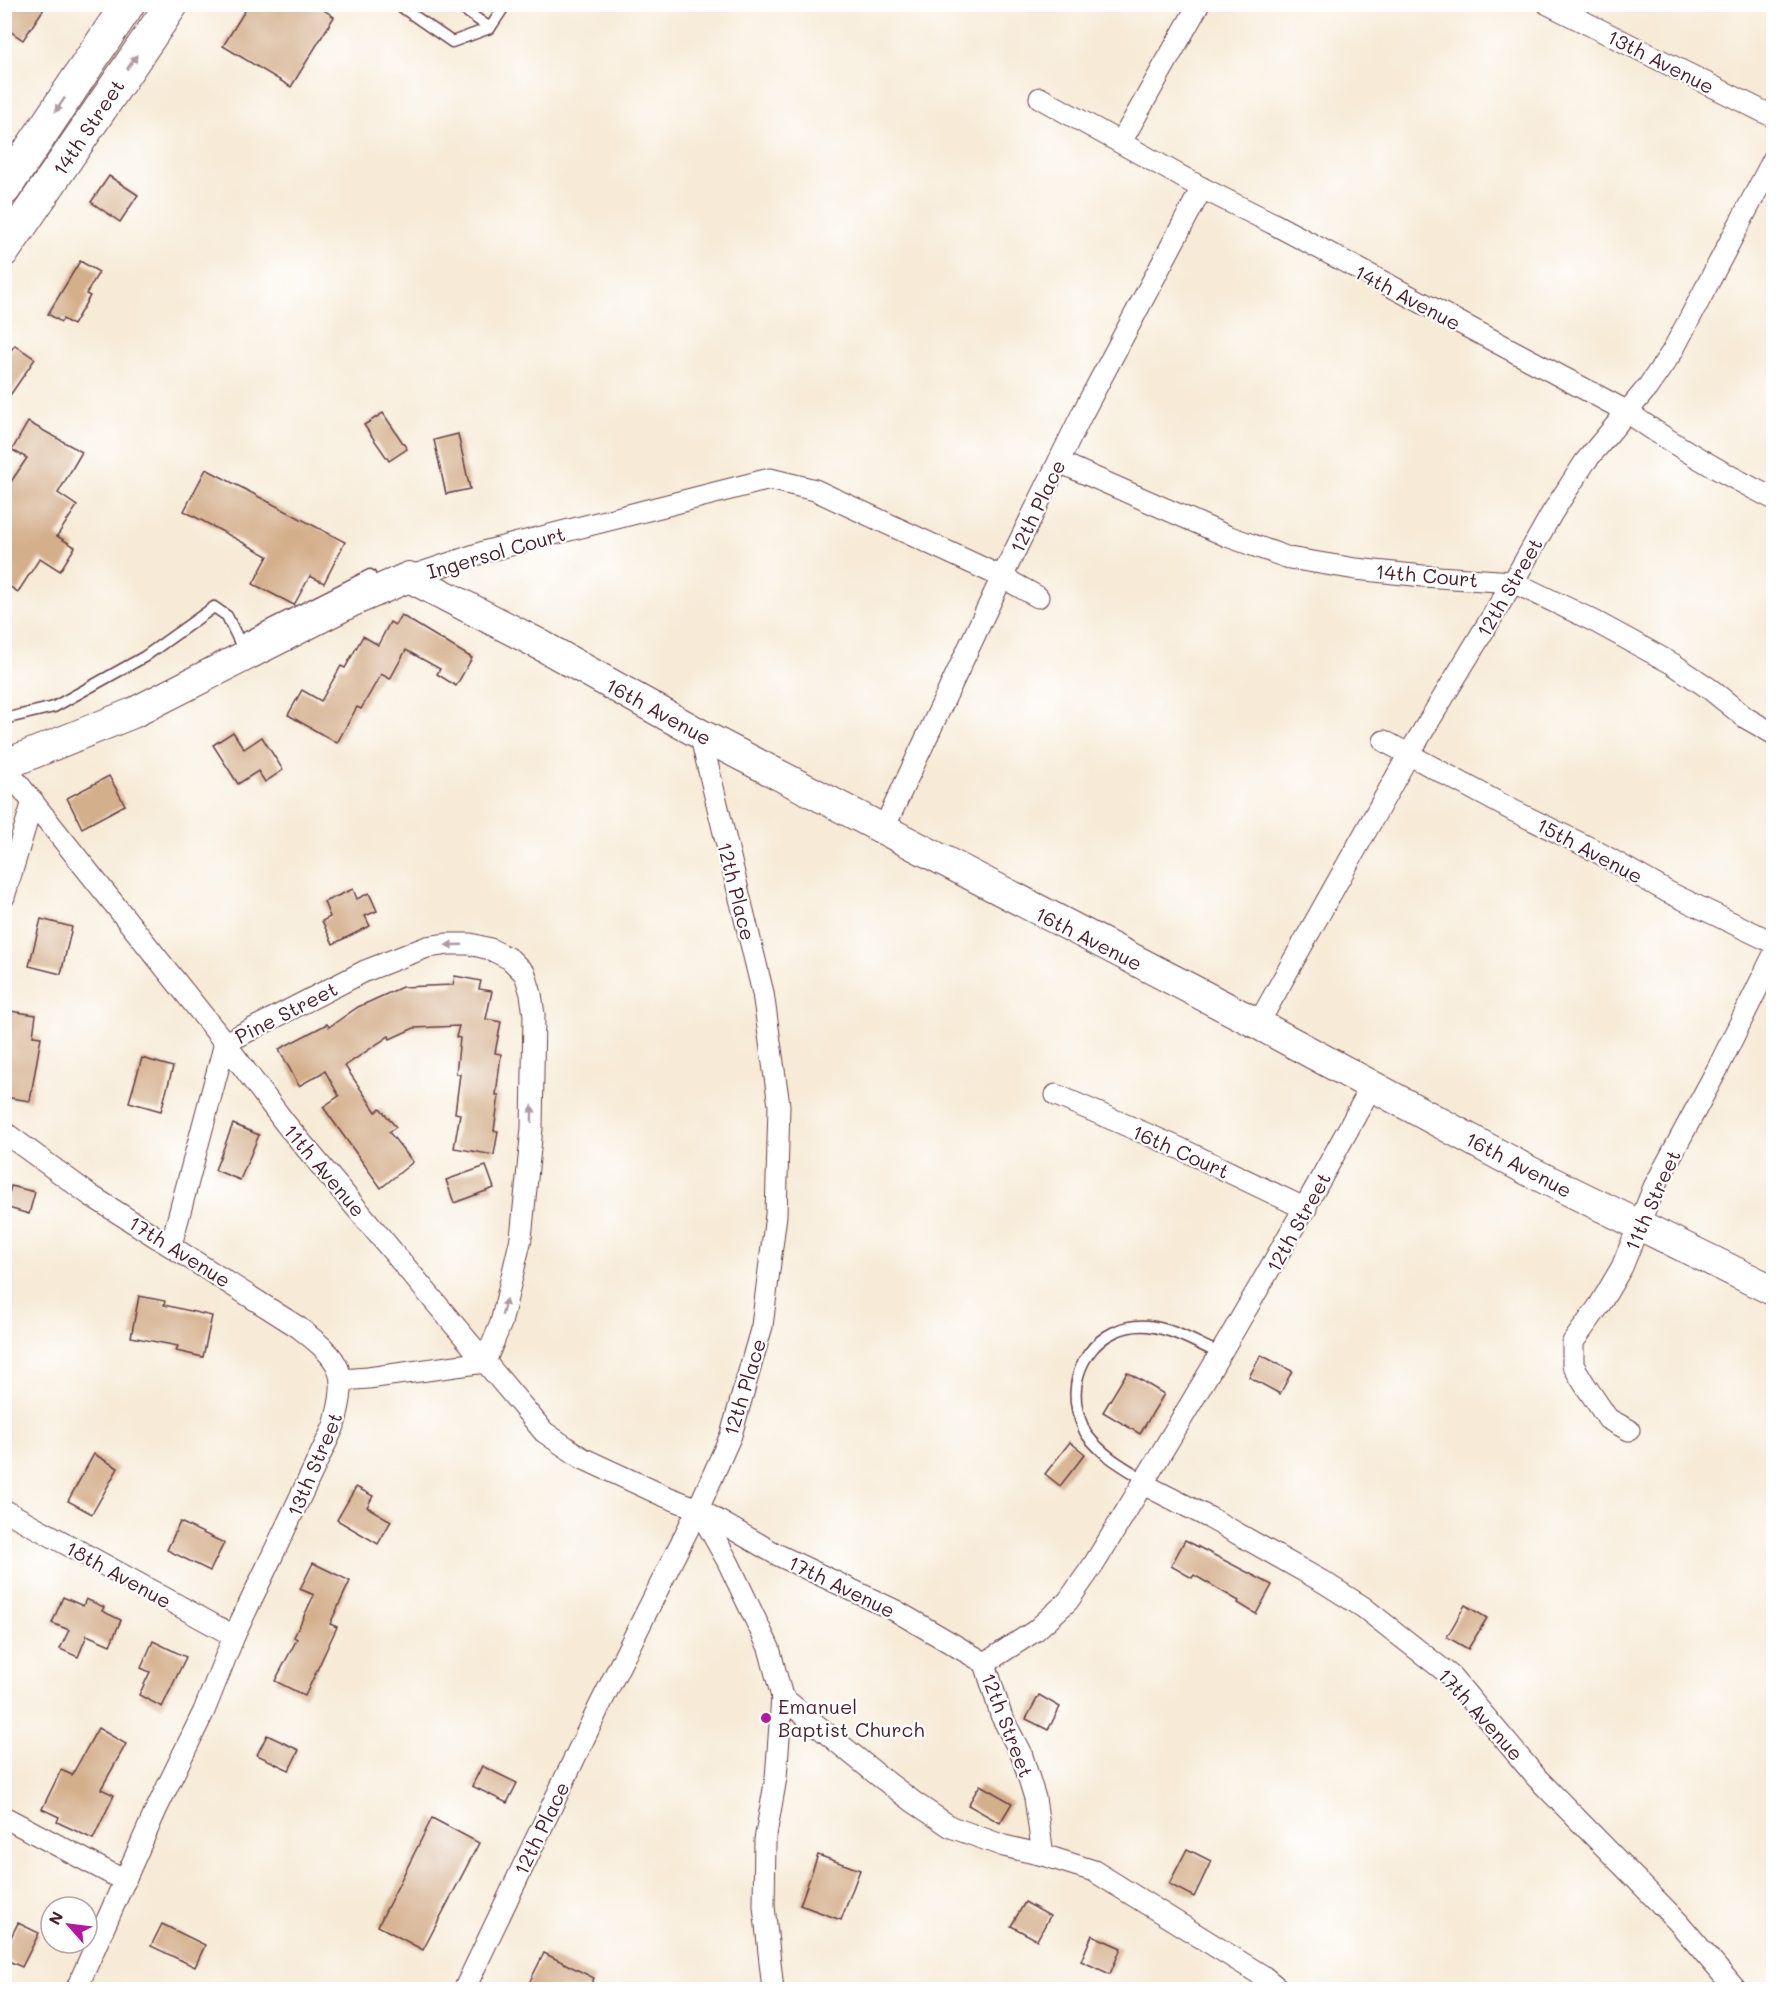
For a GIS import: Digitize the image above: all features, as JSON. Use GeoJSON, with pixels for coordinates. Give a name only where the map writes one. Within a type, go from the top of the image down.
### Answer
{"type":"FeatureCollection","features":[{"type":"Feature","properties":{"kind":"main road","name":"14th Street"},"geometry":{"type":"LineString","coordinates":[[6,182],[128,4]]}},
{"type":"Feature","properties":{"kind":"main road","name":"14th Street"},"geometry":{"type":"LineString","coordinates":[[4,250],[172,4]]}},
{"type":"Feature","properties":{"kind":"street"},"geometry":{"type":"LineString","coordinates":[[1121,142],[1198,4]]}},
{"type":"Feature","properties":{"kind":"street","name":"13th Avenue"},"geometry":{"type":"LineString","coordinates":[[1548,4],[1773,117]]}},
{"type":"Feature","properties":{"kind":"street","name":"14th Avenue"},"geometry":{"type":"LineString","coordinates":[[1040,98],[1202,188],[1626,411],[1717,470],[1773,499]]}},
{"type":"Feature","properties":{"kind":"street","name":"12th Street"},"geometry":{"type":"LineString","coordinates":[[1258,1024],[1408,754],[1513,582],[1552,513],[1585,462],[1647,388],[1672,352],[1773,158]]}},
{"type":"Feature","properties":{"kind":"street"},"geometry":{"type":"LineString","coordinates":[[6,182],[42,194]]}},
{"type":"Feature","properties":{"kind":"street","name":"12th Place"},"geometry":{"type":"LineString","coordinates":[[883,830],[1002,577],[1059,462],[1133,315],[1202,188]]}},
{"type":"Feature","properties":{"kind":"street","name":"14th Court"},"geometry":{"type":"LineString","coordinates":[[1059,462],[1227,536],[1289,558],[1356,569],[1513,582],[1594,621],[1673,664],[1773,734]]}},
{"type":"Feature","properties":{"kind":"street","name":"Ingersol Court"},"geometry":{"type":"LineString","coordinates":[[4,766],[133,713],[242,649],[409,576],[487,551],[770,479],[815,490],[1002,577]]}},
{"type":"Feature","properties":{"kind":"street","name":"16th Avenue"},"geometry":{"type":"LineString","coordinates":[[409,576],[539,644],[700,734],[1258,1024],[1528,1171],[1773,1291]]}},
{"type":"Feature","properties":{"kind":"street"},"geometry":{"type":"LineString","coordinates":[[1002,577],[1038,597]]}},
{"type":"Feature","properties":{"kind":"street","name":"12th Place"},"geometry":{"type":"LineString","coordinates":[[464,1989],[599,1707],[698,1509],[731,1435],[762,1326],[776,1215],[779,1104],[763,993],[700,734]]}},
{"type":"Feature","properties":{"kind":"street"},"geometry":{"type":"LineString","coordinates":[[1384,741],[1408,754]]}},
{"type":"Feature","properties":{"kind":"street","name":"15th Avenue"},"geometry":{"type":"LineString","coordinates":[[1408,754],[1512,810],[1592,849],[1668,892],[1773,943]]}},
{"type":"Feature","properties":{"kind":"street","name":"11th Avenue"},"geometry":{"type":"LineString","coordinates":[[4,766],[225,1043],[285,1123],[544,1432],[582,1458],[662,1496],[698,1509]]}},
{"type":"Feature","properties":{"kind":"street"},"geometry":{"type":"LineString","coordinates":[[4,897],[33,801]]}},
{"type":"Feature","properties":{"kind":"street","name":"Pine Street"},"geometry":{"type":"LineString","coordinates":[[171,1245],[225,1043],[364,971],[427,947],[470,944],[490,949],[510,959],[525,974],[534,1015],[532,1128],[521,1238],[501,1323],[485,1362]]}},
{"type":"Feature","properties":{"kind":"street","name":"11th Street"},"geometry":{"type":"LineString","coordinates":[[1629,1430],[1608,1419],[1585,1384],[1574,1365],[1573,1342],[1599,1306],[1622,1267],[1654,1187],[1718,1068],[1773,954]]}},
{"type":"Feature","properties":{"kind":"street","name":"12th Street"},"geometry":{"type":"LineString","coordinates":[[1043,1855],[1032,1788],[1022,1756],[1001,1715],[985,1663],[1035,1631],[1068,1601],[1094,1564],[1306,1209],[1371,1087]]}},
{"type":"Feature","properties":{"kind":"street","name":"16th Court"},"geometry":{"type":"LineString","coordinates":[[1056,1095],[1179,1149],[1306,1209]]}},
{"type":"Feature","properties":{"kind":"street","name":"17th Avenue"},"geometry":{"type":"LineString","coordinates":[[4,1132],[90,1195],[298,1327],[335,1359],[342,1380]]}},
{"type":"Feature","properties":{"kind":"street"},"geometry":{"type":"LineString","coordinates":[[342,1380],[485,1362]]}},
{"type":"Feature","properties":{"kind":"street","name":"13th Street"},"geometry":{"type":"LineString","coordinates":[[76,1989],[156,1810],[204,1711],[234,1636],[333,1426],[340,1405],[342,1380]]}},
{"type":"Feature","properties":{"kind":"street","name":"17th Avenue"},"geometry":{"type":"LineString","coordinates":[[1144,1482],[1363,1607],[1450,1676],[1537,1778],[1678,1922],[1736,1989]]}},
{"type":"Feature","properties":{"kind":"street"},"geometry":{"type":"LineString","coordinates":[[698,1509],[728,1562],[769,1648],[782,1697],[776,1778],[765,1840],[764,1906],[773,1989]]}},
{"type":"Feature","properties":{"kind":"street","name":"17th Avenue"},"geometry":{"type":"LineString","coordinates":[[698,1509],[776,1554],[896,1611],[985,1663]]}},
{"type":"Feature","properties":{"kind":"street","name":"18th Avenue"},"geometry":{"type":"LineString","coordinates":[[4,1510],[234,1636]]}},
{"type":"Feature","properties":{"kind":"street"},"geometry":{"type":"LineString","coordinates":[[782,1697],[879,1776],[951,1827],[1004,1846],[1094,1871],[1263,1976],[1280,1989]]}},
{"type":"Feature","properties":{"kind":"street"},"geometry":{"type":"LineString","coordinates":[[4,1817],[125,1881]]}},
{"type":"Feature","properties":{"kind":"lane"},"geometry":{"type":"LineString","coordinates":[[398,4],[452,42],[490,28],[506,4]]}},
{"type":"Feature","properties":{"kind":"lane"},"geometry":{"type":"LineString","coordinates":[[456,4],[490,28]]}},
{"type":"Feature","properties":{"kind":"lane"},"geometry":{"type":"LineString","coordinates":[[4,719],[54,707],[144,657],[214,607],[227,616],[242,649],[370,574]]}},
{"type":"Feature","properties":{"kind":"lane"},"geometry":{"type":"LineString","coordinates":[[1144,1482],[1107,1456],[1086,1434],[1075,1405],[1076,1380],[1092,1348],[1118,1329],[1148,1326],[1179,1334],[1221,1354]]}},
{"type":"Feature","properties":{"kind":"building"},"geometry":{"type":"Polygon","coordinates":[[[4,4],[47,4],[23,40],[4,27],[4,4]]]}},
{"type":"Feature","properties":{"kind":"building"},"geometry":{"type":"Polygon","coordinates":[[[249,4],[315,4],[334,17],[291,87],[223,46],[249,4]]]}},
{"type":"Feature","properties":{"kind":"building"},"geometry":{"type":"Polygon","coordinates":[[[109,176],[138,195],[120,222],[91,202],[109,176]]]}},
{"type":"Feature","properties":{"kind":"building"},"geometry":{"type":"Polygon","coordinates":[[[80,261],[99,272],[86,294],[90,296],[73,325],[63,319],[61,322],[48,314],[80,261]]]}},
{"type":"Feature","properties":{"kind":"building"},"geometry":{"type":"Polygon","coordinates":[[[15,345],[35,359],[4,404],[4,359],[15,345]]]}},
{"type":"Feature","properties":{"kind":"building"},"geometry":{"type":"Polygon","coordinates":[[[383,413],[407,449],[389,461],[364,425],[383,413]]]}},
{"type":"Feature","properties":{"kind":"building"},"geometry":{"type":"Polygon","coordinates":[[[28,422],[82,452],[58,493],[77,506],[57,536],[75,547],[60,571],[40,558],[18,592],[4,583],[4,492],[27,458],[12,450],[28,422]]]}},
{"type":"Feature","properties":{"kind":"building"},"geometry":{"type":"Polygon","coordinates":[[[458,434],[470,489],[446,494],[434,440],[458,434]]]}},
{"type":"Feature","properties":{"kind":"building"},"geometry":{"type":"Polygon","coordinates":[[[206,469],[345,542],[324,583],[310,576],[294,605],[253,584],[268,556],[184,511],[206,469]]]}},
{"type":"Feature","properties":{"kind":"building"},"geometry":{"type":"Polygon","coordinates":[[[401,615],[472,658],[456,686],[437,674],[440,669],[406,650],[390,679],[381,674],[361,709],[357,707],[337,743],[288,715],[302,690],[321,701],[341,666],[345,668],[363,636],[378,645],[390,622],[395,625],[401,615]]]}},
{"type":"Feature","properties":{"kind":"building"},"geometry":{"type":"Polygon","coordinates":[[[233,732],[244,749],[262,737],[283,770],[265,782],[258,771],[238,784],[213,745],[233,732]]]}},
{"type":"Feature","properties":{"kind":"building"},"geometry":{"type":"Polygon","coordinates":[[[109,776],[125,805],[82,828],[67,798],[109,776]]]}},
{"type":"Feature","properties":{"kind":"building"},"geometry":{"type":"Polygon","coordinates":[[[353,889],[357,899],[369,893],[377,911],[365,916],[370,926],[333,944],[322,921],[330,917],[324,902],[353,889]]]}},
{"type":"Feature","properties":{"kind":"building"},"geometry":{"type":"Polygon","coordinates":[[[41,919],[72,927],[61,974],[29,966],[41,919]]]}},
{"type":"Feature","properties":{"kind":"building"},"geometry":{"type":"Polygon","coordinates":[[[455,976],[481,981],[479,989],[492,991],[486,1019],[501,1022],[495,1053],[501,1054],[494,1131],[498,1131],[494,1155],[454,1148],[460,1114],[455,1113],[460,1074],[456,1074],[460,1038],[456,1037],[459,1026],[414,1028],[390,1039],[389,1036],[345,1066],[376,1112],[380,1108],[396,1127],[389,1132],[413,1162],[381,1188],[323,1107],[339,1096],[325,1071],[299,1086],[279,1049],[327,1024],[329,1027],[358,1007],[402,987],[453,985],[455,976]]]}},
{"type":"Feature","properties":{"kind":"building"},"geometry":{"type":"Polygon","coordinates":[[[10,1011],[36,1015],[33,1036],[41,1037],[30,1101],[4,1097],[4,1024],[8,1024],[10,1011]]]}},
{"type":"Feature","properties":{"kind":"building"},"geometry":{"type":"Polygon","coordinates":[[[142,1058],[173,1067],[161,1111],[129,1102],[142,1058]]]}},
{"type":"Feature","properties":{"kind":"building"},"geometry":{"type":"Polygon","coordinates":[[[233,1124],[259,1135],[240,1180],[215,1170],[233,1124]]]}},
{"type":"Feature","properties":{"kind":"building"},"geometry":{"type":"Polygon","coordinates":[[[486,1166],[494,1188],[454,1203],[446,1180],[486,1166]]]}},
{"type":"Feature","properties":{"kind":"building"},"geometry":{"type":"Polygon","coordinates":[[[11,1186],[35,1192],[29,1214],[5,1207],[11,1186]]]}},
{"type":"Feature","properties":{"kind":"building"},"geometry":{"type":"Polygon","coordinates":[[[139,1296],[165,1301],[164,1305],[212,1316],[203,1357],[176,1351],[178,1346],[131,1337],[139,1296]]]}},
{"type":"Feature","properties":{"kind":"building"},"geometry":{"type":"Polygon","coordinates":[[[1261,1355],[1292,1371],[1280,1394],[1249,1377],[1261,1355]]]}},
{"type":"Feature","properties":{"kind":"building"},"geometry":{"type":"Polygon","coordinates":[[[1127,1372],[1164,1394],[1140,1434],[1103,1412],[1127,1372]]]}},
{"type":"Feature","properties":{"kind":"building"},"geometry":{"type":"Polygon","coordinates":[[[1070,1442],[1085,1454],[1060,1486],[1045,1474],[1070,1442]]]}},
{"type":"Feature","properties":{"kind":"building"},"geometry":{"type":"Polygon","coordinates":[[[94,1454],[118,1468],[92,1514],[68,1501],[94,1454]]]}},
{"type":"Feature","properties":{"kind":"building"},"geometry":{"type":"Polygon","coordinates":[[[356,1487],[373,1496],[367,1507],[391,1521],[378,1544],[337,1520],[356,1487]]]}},
{"type":"Feature","properties":{"kind":"building"},"geometry":{"type":"Polygon","coordinates":[[[180,1522],[224,1543],[210,1571],[167,1550],[180,1522]]]}},
{"type":"Feature","properties":{"kind":"building"},"geometry":{"type":"Polygon","coordinates":[[[1185,1540],[1272,1585],[1256,1614],[1238,1603],[1239,1601],[1194,1575],[1192,1578],[1171,1566],[1185,1540]]]}},
{"type":"Feature","properties":{"kind":"building"},"geometry":{"type":"Polygon","coordinates":[[[313,1563],[350,1581],[330,1624],[337,1627],[305,1696],[275,1681],[297,1639],[294,1637],[314,1595],[300,1589],[313,1563]]]}},
{"type":"Feature","properties":{"kind":"building"},"geometry":{"type":"Polygon","coordinates":[[[63,1597],[83,1606],[86,1599],[104,1607],[102,1611],[121,1620],[110,1645],[87,1635],[78,1657],[60,1649],[69,1630],[52,1623],[63,1597]]]}},
{"type":"Feature","properties":{"kind":"building"},"geometry":{"type":"Polygon","coordinates":[[[1465,1605],[1487,1618],[1468,1649],[1447,1637],[1465,1605]]]}},
{"type":"Feature","properties":{"kind":"building"},"geometry":{"type":"Polygon","coordinates":[[[153,1641],[186,1657],[162,1707],[139,1695],[150,1672],[141,1668],[153,1641]]]}},
{"type":"Feature","properties":{"kind":"building"},"geometry":{"type":"Polygon","coordinates":[[[1039,1695],[1060,1707],[1048,1730],[1026,1719],[1039,1695]]]}},
{"type":"Feature","properties":{"kind":"building"},"geometry":{"type":"Polygon","coordinates":[[[98,1728],[126,1744],[101,1789],[114,1795],[93,1839],[57,1822],[59,1817],[42,1809],[61,1770],[72,1775],[98,1728]]]}},
{"type":"Feature","properties":{"kind":"building"},"geometry":{"type":"Polygon","coordinates":[[[267,1735],[299,1750],[289,1770],[257,1755],[267,1735]]]}},
{"type":"Feature","properties":{"kind":"building"},"geometry":{"type":"Polygon","coordinates":[[[482,1766],[517,1783],[507,1803],[472,1786],[482,1766]]]}},
{"type":"Feature","properties":{"kind":"building"},"geometry":{"type":"Polygon","coordinates":[[[980,1785],[1012,1803],[1000,1823],[968,1805],[980,1785]]]}},
{"type":"Feature","properties":{"kind":"building"},"geometry":{"type":"Polygon","coordinates":[[[432,1818],[479,1843],[423,1950],[378,1926],[432,1818]]]}},
{"type":"Feature","properties":{"kind":"building"},"geometry":{"type":"Polygon","coordinates":[[[1187,1849],[1211,1861],[1194,1897],[1169,1884],[1187,1849]]]}},
{"type":"Feature","properties":{"kind":"building"},"geometry":{"type":"Polygon","coordinates":[[[818,1855],[860,1870],[841,1920],[800,1905],[818,1855]]]}},
{"type":"Feature","properties":{"kind":"building"},"geometry":{"type":"Polygon","coordinates":[[[1025,1902],[1050,1916],[1037,1940],[1011,1926],[1025,1902]]]}},
{"type":"Feature","properties":{"kind":"building"},"geometry":{"type":"Polygon","coordinates":[[[18,1923],[39,1933],[22,1967],[4,1959],[4,1951],[18,1923]]]}},
{"type":"Feature","properties":{"kind":"building"},"geometry":{"type":"Polygon","coordinates":[[[162,1924],[205,1945],[195,1967],[151,1946],[162,1924]]]}},
{"type":"Feature","properties":{"kind":"building"},"geometry":{"type":"Polygon","coordinates":[[[1092,1935],[1121,1948],[1110,1974],[1081,1961],[1092,1935]]]}},
{"type":"Feature","properties":{"kind":"building"},"geometry":{"type":"Polygon","coordinates":[[[544,1953],[594,1978],[589,1989],[526,1989],[544,1953]]]}},
{"type":"Feature","properties":{"kind":"place","name":"Emanuel Baptist Church"},"geometry":{"type":"Point","coordinates":[766,1718]}}]}
